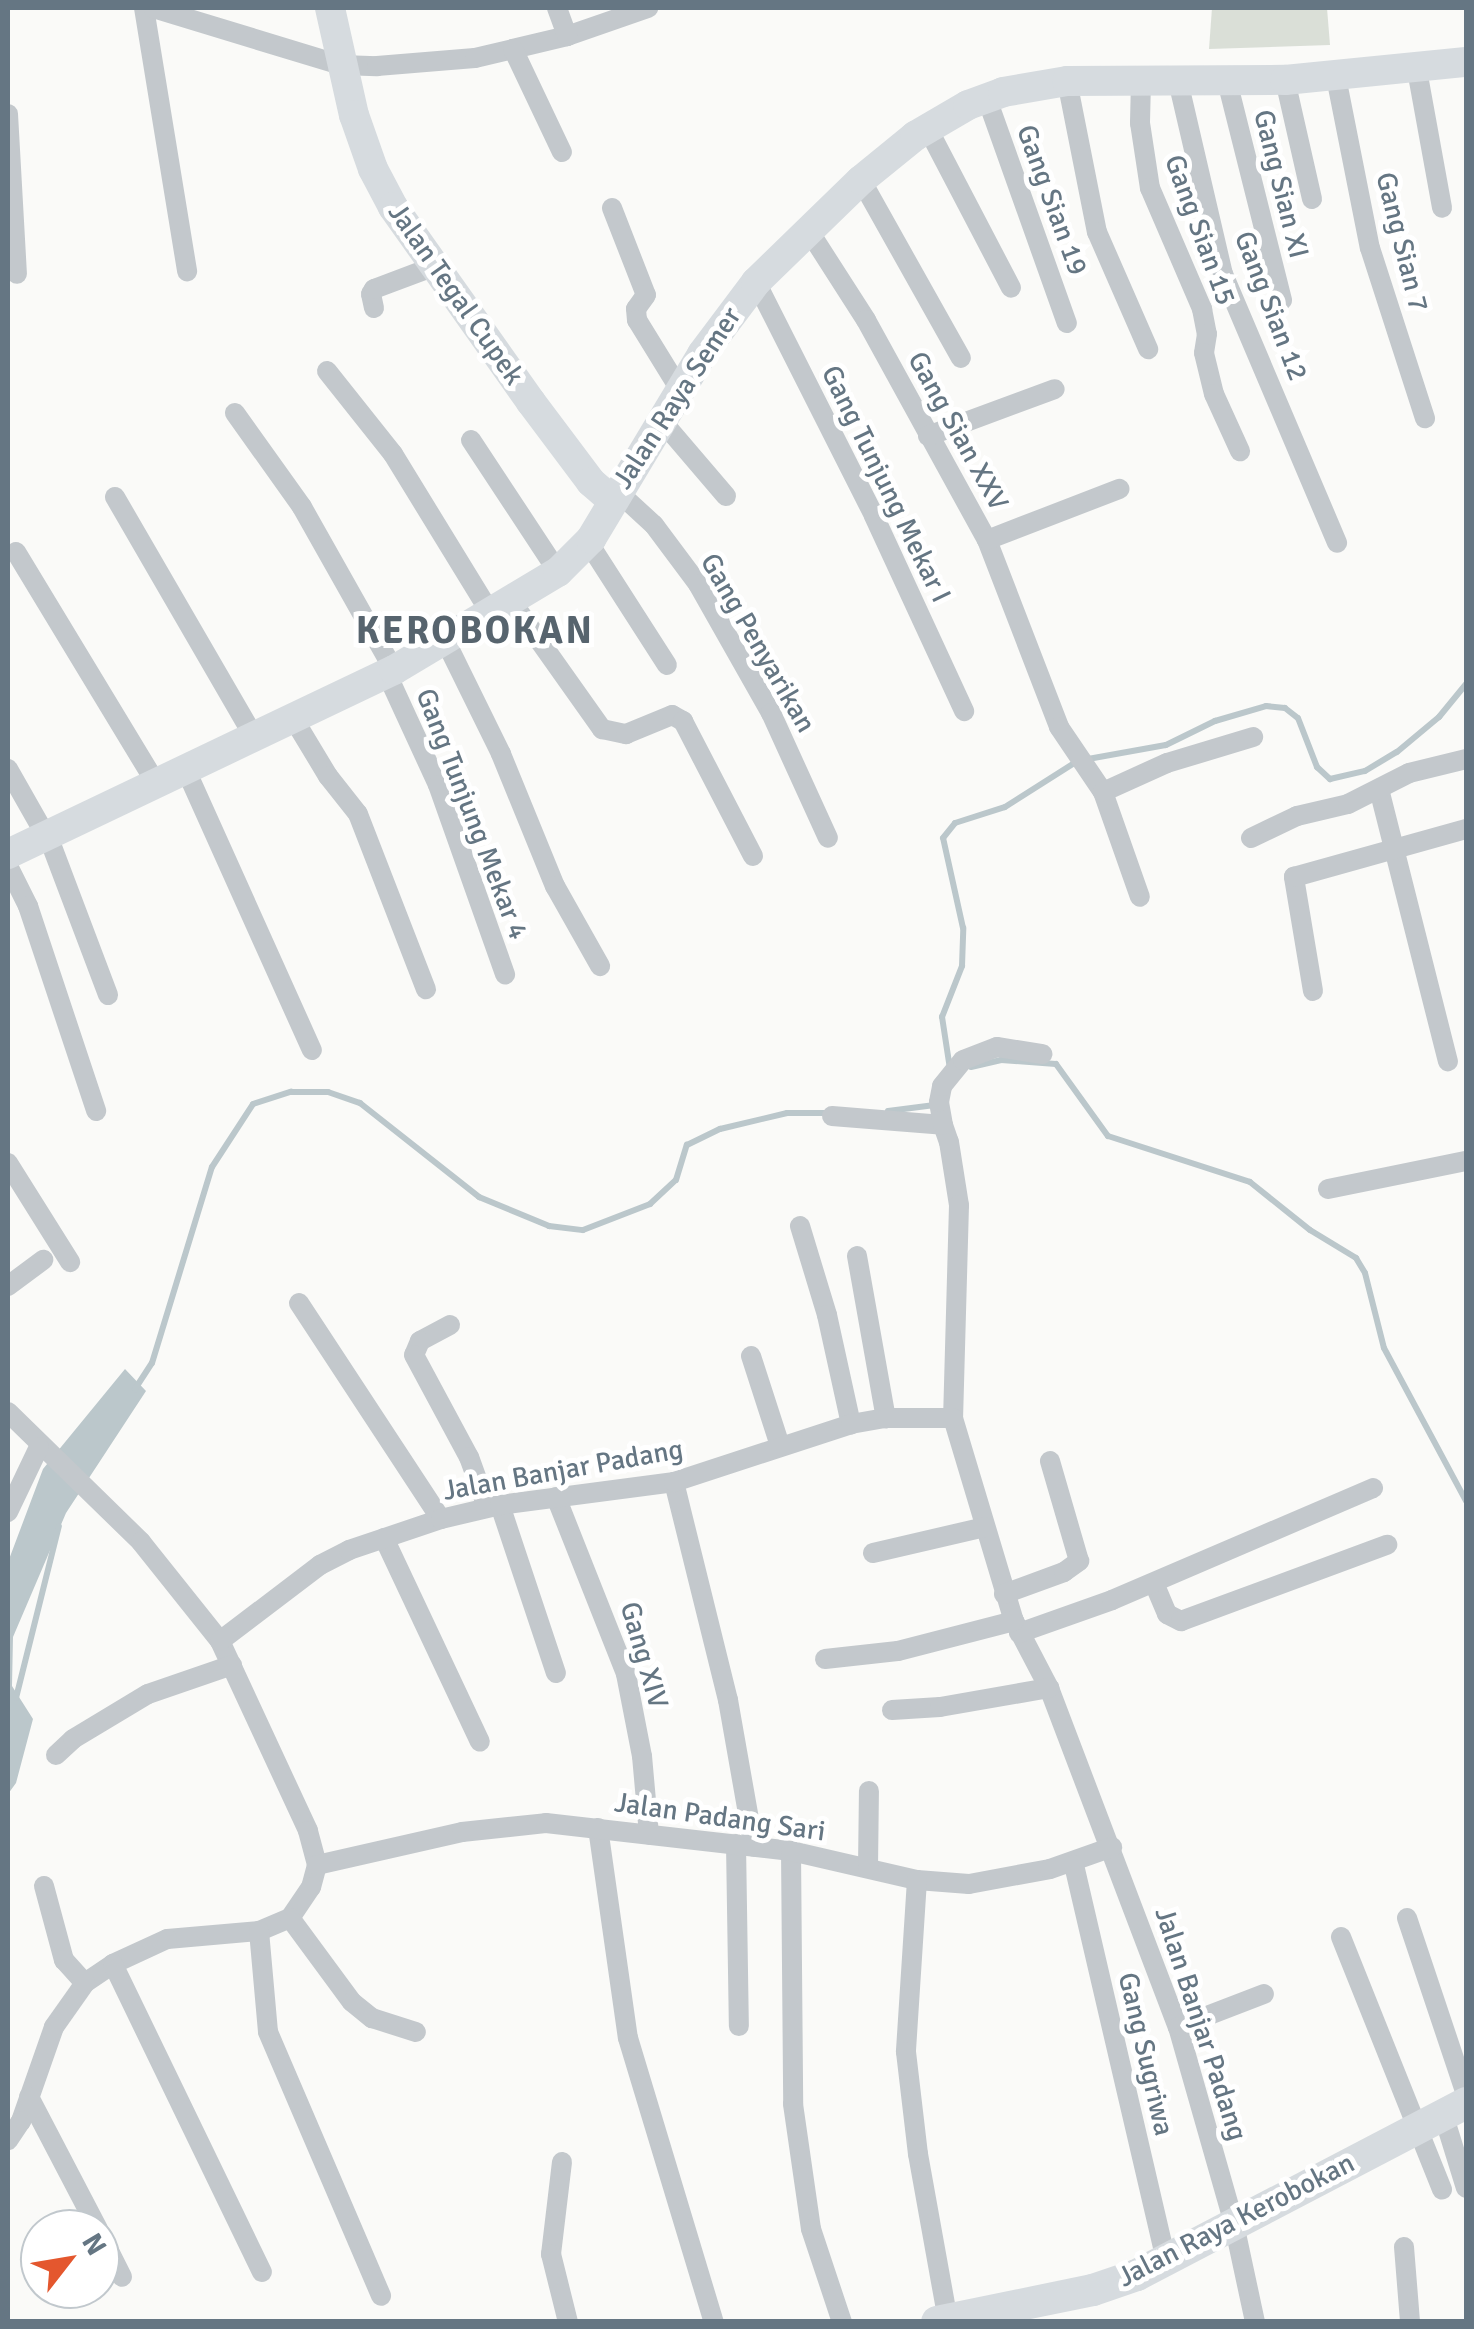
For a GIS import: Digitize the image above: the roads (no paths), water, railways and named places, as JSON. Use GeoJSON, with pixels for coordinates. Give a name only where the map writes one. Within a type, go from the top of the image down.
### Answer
{"type":"FeatureCollection","features":[{"type":"Feature","properties":{"kind":"main road","name":"Jalan Raya Kerobokan"},"geometry":{"type":"LineString","coordinates":[[942,2320],[1093,2290],[1137,2275],[1449,2110]]}},
{"type":"Feature","properties":{"kind":"street"},"geometry":{"type":"LineString","coordinates":[[144,8],[187,272]]}},
{"type":"Feature","properties":{"kind":"street"},"geometry":{"type":"LineString","coordinates":[[153,8],[194,14],[341,65],[475,58],[567,36],[646,8]]}},
{"type":"Feature","properties":{"kind":"street","name":"Jalan Tegal Cupek"},"geometry":{"type":"LineString","coordinates":[[330,8],[341,65],[373,170],[435,266],[574,460],[615,496]]}},
{"type":"Feature","properties":{"kind":"street"},"geometry":{"type":"LineString","coordinates":[[557,8],[567,36]]}},
{"type":"Feature","properties":{"kind":"street"},"geometry":{"type":"LineString","coordinates":[[512,49],[562,152]]}},
{"type":"Feature","properties":{"kind":"street"},"geometry":{"type":"LineString","coordinates":[[1442,208],[1450,68]]}},
{"type":"Feature","properties":{"kind":"street","name":"Jalan Raya Semer"},"geometry":{"type":"LineString","coordinates":[[8,854],[390,672],[558,572],[588,542],[722,323],[756,282],[807,228],[928,129],[986,96],[1067,81],[1285,82],[1450,68]]}},
{"type":"Feature","properties":{"kind":"street","name":"Gang Sian 7"},"geometry":{"type":"LineString","coordinates":[[1336,77],[1370,248],[1424,418]]}},
{"type":"Feature","properties":{"kind":"street"},"geometry":{"type":"LineString","coordinates":[[1067,81],[1096,232],[1148,350]]}},
{"type":"Feature","properties":{"kind":"street","name":"Gang Sian 15"},"geometry":{"type":"LineString","coordinates":[[1141,81],[1140,124],[1150,188],[1202,309],[1204,353],[1214,394],[1240,451]]}},
{"type":"Feature","properties":{"kind":"street","name":"Gang Sian 12"},"geometry":{"type":"LineString","coordinates":[[1178,81],[1223,274],[1337,542]]}},
{"type":"Feature","properties":{"kind":"street","name":"Gang Sian XI"},"geometry":{"type":"LineString","coordinates":[[1227,81],[1282,300]]}},
{"type":"Feature","properties":{"kind":"street"},"geometry":{"type":"LineString","coordinates":[[1285,82],[1312,199]]}},
{"type":"Feature","properties":{"kind":"street","name":"Gang Sian 19"},"geometry":{"type":"LineString","coordinates":[[986,96],[1067,323]]}},
{"type":"Feature","properties":{"kind":"street"},"geometry":{"type":"LineString","coordinates":[[8,114],[17,274]]}},
{"type":"Feature","properties":{"kind":"street"},"geometry":{"type":"LineString","coordinates":[[928,129],[1010,288]]}},
{"type":"Feature","properties":{"kind":"street"},"geometry":{"type":"LineString","coordinates":[[864,185],[961,358]]}},
{"type":"Feature","properties":{"kind":"street"},"geometry":{"type":"LineString","coordinates":[[612,208],[646,295],[636,309],[637,320],[680,390]]}},
{"type":"Feature","properties":{"kind":"street","name":"Gang Sian XXV"},"geometry":{"type":"LineString","coordinates":[[807,228],[866,320],[987,540],[1119,490]]}},
{"type":"Feature","properties":{"kind":"street"},"geometry":{"type":"LineString","coordinates":[[374,308],[370,294],[374,290],[435,266]]}},
{"type":"Feature","properties":{"kind":"street","name":"Gang Tunjung Mekar I"},"geometry":{"type":"LineString","coordinates":[[756,282],[859,485],[964,711]]}},
{"type":"Feature","properties":{"kind":"street"},"geometry":{"type":"LineString","coordinates":[[327,371],[393,454],[502,608],[602,729],[626,734],[672,716],[683,721],[754,856]]}},
{"type":"Feature","properties":{"kind":"street"},"geometry":{"type":"LineString","coordinates":[[928,436],[1055,388]]}},
{"type":"Feature","properties":{"kind":"street","name":"Gang Tunjung Mekar 4"},"geometry":{"type":"LineString","coordinates":[[235,413],[302,507],[390,672],[438,785],[505,974]]}},
{"type":"Feature","properties":{"kind":"street"},"geometry":{"type":"LineString","coordinates":[[661,420],[694,453],[726,496]]}},
{"type":"Feature","properties":{"kind":"street"},"geometry":{"type":"LineString","coordinates":[[471,440],[558,572]]}},
{"type":"Feature","properties":{"kind":"street","name":"Gang Penyarikan"},"geometry":{"type":"LineString","coordinates":[[615,496],[654,525],[698,584],[771,713],[828,838]]}},
{"type":"Feature","properties":{"kind":"street"},"geometry":{"type":"LineString","coordinates":[[114,497],[254,738]]}},
{"type":"Feature","properties":{"kind":"street"},"geometry":{"type":"LineString","coordinates":[[987,540],[1059,726],[1103,792],[1140,897]]}},
{"type":"Feature","properties":{"kind":"street"},"geometry":{"type":"LineString","coordinates":[[588,542],[668,665]]}},
{"type":"Feature","properties":{"kind":"street"},"geometry":{"type":"LineString","coordinates":[[16,552],[157,785]]}},
{"type":"Feature","properties":{"kind":"street"},"geometry":{"type":"LineString","coordinates":[[445,640],[500,754],[555,886],[600,966]]}},
{"type":"Feature","properties":{"kind":"street"},"geometry":{"type":"LineString","coordinates":[[294,718],[358,814],[426,989]]}},
{"type":"Feature","properties":{"kind":"street"},"geometry":{"type":"LineString","coordinates":[[1103,792],[1167,763],[1252,737]]}},
{"type":"Feature","properties":{"kind":"street"},"geometry":{"type":"LineString","coordinates":[[1251,838],[1297,816],[1348,804],[1409,774],[1466,760]]}},
{"type":"Feature","properties":{"kind":"street"},"geometry":{"type":"LineString","coordinates":[[8,769],[47,836],[108,995]]}},
{"type":"Feature","properties":{"kind":"street"},"geometry":{"type":"LineString","coordinates":[[186,770],[312,1050]]}},
{"type":"Feature","properties":{"kind":"street"},"geometry":{"type":"LineString","coordinates":[[1378,789],[1448,1061]]}},
{"type":"Feature","properties":{"kind":"street"},"geometry":{"type":"LineString","coordinates":[[1313,992],[1294,877],[1466,829]]}},
{"type":"Feature","properties":{"kind":"street"},"geometry":{"type":"LineString","coordinates":[[8,866],[28,906],[96,1111]]}},
{"type":"Feature","properties":{"kind":"street"},"geometry":{"type":"LineString","coordinates":[[953,1418],[959,1206],[940,1094],[963,1060],[978,1053],[997,1048],[1042,1054]]}},
{"type":"Feature","properties":{"kind":"street"},"geometry":{"type":"LineString","coordinates":[[832,1116],[943,1126]]}},
{"type":"Feature","properties":{"kind":"street"},"geometry":{"type":"LineString","coordinates":[[1328,1189],[1466,1161]]}},
{"type":"Feature","properties":{"kind":"street"},"geometry":{"type":"LineString","coordinates":[[8,1162],[70,1262]]}},
{"type":"Feature","properties":{"kind":"street"},"geometry":{"type":"LineString","coordinates":[[800,1226],[827,1316],[851,1424]]}},
{"type":"Feature","properties":{"kind":"street"},"geometry":{"type":"LineString","coordinates":[[857,1256],[886,1418]]}},
{"type":"Feature","properties":{"kind":"street"},"geometry":{"type":"LineString","coordinates":[[8,1286],[43,1260]]}},
{"type":"Feature","properties":{"kind":"street"},"geometry":{"type":"LineString","coordinates":[[299,1304],[441,1519]]}},
{"type":"Feature","properties":{"kind":"street"},"geometry":{"type":"LineString","coordinates":[[450,1326],[420,1341],[414,1354],[493,1506],[556,1673]]}},
{"type":"Feature","properties":{"kind":"street"},"geometry":{"type":"LineString","coordinates":[[751,1356],[780,1446]]}},
{"type":"Feature","properties":{"kind":"street"},"geometry":{"type":"LineString","coordinates":[[8,1412],[141,1542],[220,1641],[308,1830],[318,1864],[311,1887],[290,1918],[258,1931],[167,1939],[113,1964],[85,1983],[54,2027],[14,2135],[8,2140]]}},
{"type":"Feature","properties":{"kind":"street","name":"Jalan Banjar Padang"},"geometry":{"type":"LineString","coordinates":[[220,1641],[320,1565],[441,1519],[493,1506],[674,1482],[851,1424],[886,1418],[953,1418],[1016,1627],[1049,1688],[1178,2026],[1234,2224],[1255,2322]]}},
{"type":"Feature","properties":{"kind":"street"},"geometry":{"type":"LineString","coordinates":[[8,1512],[45,1452]]}},
{"type":"Feature","properties":{"kind":"street"},"geometry":{"type":"LineString","coordinates":[[1004,1594],[1064,1572],[1078,1561],[1050,1461]]}},
{"type":"Feature","properties":{"kind":"street"},"geometry":{"type":"LineString","coordinates":[[674,1482],[728,1700],[745,1846],[739,2026]]}},
{"type":"Feature","properties":{"kind":"street"},"geometry":{"type":"LineString","coordinates":[[825,1659],[898,1652],[1016,1627],[1154,1583],[1373,1488]]}},
{"type":"Feature","properties":{"kind":"street","name":"Gang XIV"},"geometry":{"type":"LineString","coordinates":[[556,1498],[626,1674],[646,1784],[649,1835]]}},
{"type":"Feature","properties":{"kind":"street"},"geometry":{"type":"LineString","coordinates":[[874,1554],[984,1527]]}},
{"type":"Feature","properties":{"kind":"street"},"geometry":{"type":"LineString","coordinates":[[384,1538],[480,1742]]}},
{"type":"Feature","properties":{"kind":"street"},"geometry":{"type":"LineString","coordinates":[[1154,1583],[1168,1614],[1182,1621],[1387,1545]]}},
{"type":"Feature","properties":{"kind":"street"},"geometry":{"type":"LineString","coordinates":[[56,1756],[72,1739],[148,1694],[232,1665]]}},
{"type":"Feature","properties":{"kind":"street"},"geometry":{"type":"LineString","coordinates":[[892,1710],[1049,1688]]}},
{"type":"Feature","properties":{"kind":"street"},"geometry":{"type":"LineString","coordinates":[[868,1868],[869,1791]]}},
{"type":"Feature","properties":{"kind":"street","name":"Jalan Padang Sari"},"geometry":{"type":"LineString","coordinates":[[318,1864],[480,1830],[546,1822],[792,1851],[916,1880],[969,1884],[1050,1869],[1112,1847]]}},
{"type":"Feature","properties":{"kind":"street"},"geometry":{"type":"LineString","coordinates":[[598,1828],[628,2038],[714,2322]]}},
{"type":"Feature","properties":{"kind":"street"},"geometry":{"type":"LineString","coordinates":[[792,1851],[792,2104],[811,2229],[842,2322]]}},
{"type":"Feature","properties":{"kind":"street","name":"Gang Sugriwa"},"geometry":{"type":"LineString","coordinates":[[1074,1865],[1165,2254]]}},
{"type":"Feature","properties":{"kind":"street"},"geometry":{"type":"LineString","coordinates":[[916,1880],[906,2052],[942,2320]]}},
{"type":"Feature","properties":{"kind":"street"},"geometry":{"type":"LineString","coordinates":[[44,1886],[64,1960],[85,1983]]}},
{"type":"Feature","properties":{"kind":"street"},"geometry":{"type":"LineString","coordinates":[[290,1918],[352,2002],[372,2018],[416,2032]]}},
{"type":"Feature","properties":{"kind":"street"},"geometry":{"type":"LineString","coordinates":[[1407,1918],[1466,2188]]}},
{"type":"Feature","properties":{"kind":"street"},"geometry":{"type":"LineString","coordinates":[[258,1931],[268,2032],[381,2296]]}},
{"type":"Feature","properties":{"kind":"street"},"geometry":{"type":"LineString","coordinates":[[1341,1937],[1449,2110],[1442,2190]]}},
{"type":"Feature","properties":{"kind":"street"},"geometry":{"type":"LineString","coordinates":[[113,1964],[262,2272]]}},
{"type":"Feature","properties":{"kind":"street"},"geometry":{"type":"LineString","coordinates":[[1178,2026],[1264,1994]]}},
{"type":"Feature","properties":{"kind":"street"},"geometry":{"type":"LineString","coordinates":[[29,2098],[87,2209]]}},
{"type":"Feature","properties":{"kind":"street"},"geometry":{"type":"LineString","coordinates":[[562,2162],[552,2254],[568,2322]]}},
{"type":"Feature","properties":{"kind":"street"},"geometry":{"type":"LineString","coordinates":[[1404,2246],[1410,2322]]}},
{"type":"Feature","properties":{"kind":"street"},"geometry":{"type":"LineString","coordinates":[[120,2273],[122,2277]]}},
{"type":"Feature","properties":{"kind":"waterway"},"geometry":{"type":"LineString","coordinates":[[1088,759],[1166,745],[1215,721],[1266,706],[1285,708],[1298,718],[1317,767],[1330,779],[1365,771],[1397,752],[1439,717],[1466,684]]}},
{"type":"Feature","properties":{"kind":"waterway"},"geometry":{"type":"LineString","coordinates":[[950,1069],[942,1017],[962,966],[963,928],[943,838],[955,823],[1005,807],[1076,762]]}},
{"type":"Feature","properties":{"kind":"waterway"},"geometry":{"type":"LineString","coordinates":[[971,1067],[1001,1060],[1056,1064],[1108,1136],[1250,1182],[1310,1230],[1356,1258],[1365,1273],[1384,1348],[1466,1501]]}},
{"type":"Feature","properties":{"kind":"waterway"},"geometry":{"type":"LineString","coordinates":[[135,1389],[152,1363],[212,1167],[253,1104],[291,1092],[328,1092],[360,1103],[479,1197],[549,1226],[583,1230],[650,1204],[676,1180],[687,1145],[720,1129],[787,1113],[831,1113]]}},
{"type":"Feature","properties":{"kind":"waterway"},"geometry":{"type":"LineString","coordinates":[[888,1111],[935,1105]]}},
{"type":"Feature","properties":{"kind":"waterway"},"geometry":{"type":"LineString","coordinates":[[16,1698],[59,1526]]}},
{"type":"Feature","properties":{"kind":"district","name":"KEROBOKAN"},"geometry":{"type":"Point","coordinates":[475,631]}}]}
